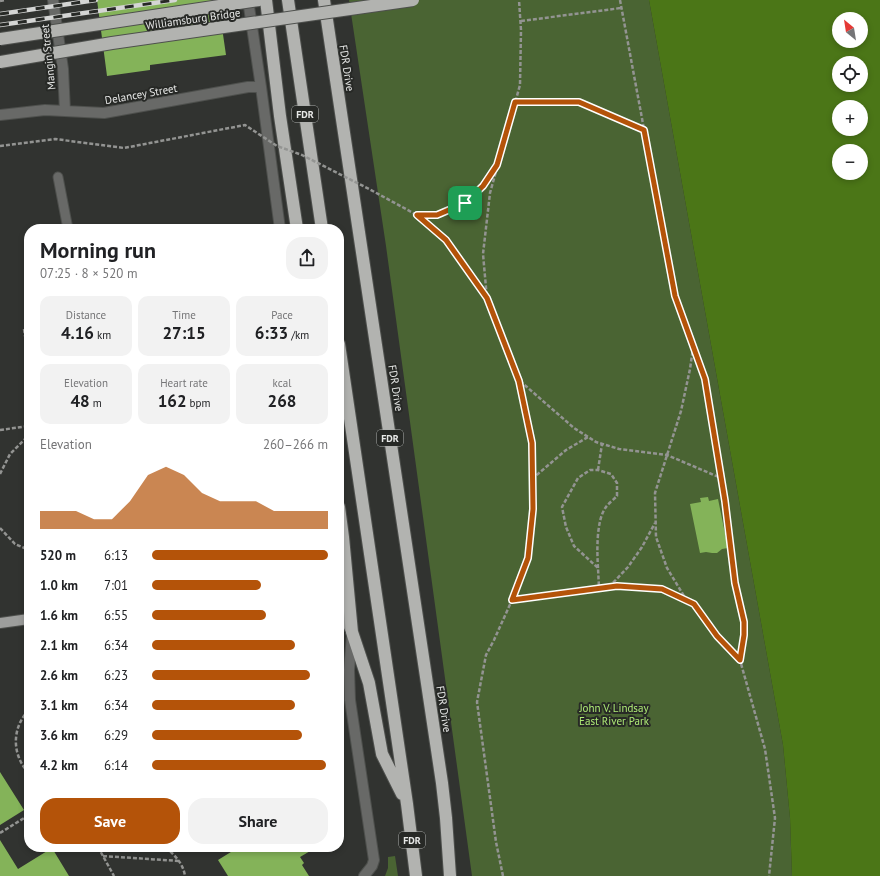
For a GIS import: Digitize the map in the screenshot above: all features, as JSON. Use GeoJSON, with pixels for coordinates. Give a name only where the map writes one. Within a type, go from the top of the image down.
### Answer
{"type":"FeatureCollection","features":[{"type":"Feature","properties":{"kind":"highway","name":"Williamsburg Bridge"},"geometry":{"type":"LineString","coordinates":[[0,39],[259,0]]}},
{"type":"Feature","properties":{"kind":"highway"},"geometry":{"type":"LineString","coordinates":[[266,0],[280,116],[297,224]]}},
{"type":"Feature","properties":{"kind":"highway","name":"FDR"},"geometry":{"type":"LineString","coordinates":[[288,0],[321,224]]}},
{"type":"Feature","properties":{"kind":"highway","name":"FDR Drive"},"geometry":{"type":"LineString","coordinates":[[324,0],[442,783],[450,876]]}},
{"type":"Feature","properties":{"kind":"highway","name":"Williamsburg Bridge"},"geometry":{"type":"LineString","coordinates":[[0,62],[112,43],[413,0]]}},
{"type":"Feature","properties":{"kind":"highway","name":"FDR"},"geometry":{"type":"LineString","coordinates":[[344,378],[407,804],[416,876]]}},
{"type":"Feature","properties":{"kind":"highway"},"geometry":{"type":"LineString","coordinates":[[344,537],[352,632],[370,684],[382,754],[407,804]]}},
{"type":"Feature","properties":{"kind":"main road"},"geometry":{"type":"LineString","coordinates":[[344,617],[352,632]]}},
{"type":"Feature","properties":{"kind":"main road"},"geometry":{"type":"LineString","coordinates":[[0,624],[24,620]]}},
{"type":"Feature","properties":{"kind":"street","name":"Mangin Street"},"geometry":{"type":"LineString","coordinates":[[53,0],[64,69],[65,111]]}},
{"type":"Feature","properties":{"kind":"street"},"geometry":{"type":"LineString","coordinates":[[248,0],[279,224]]}},
{"type":"Feature","properties":{"kind":"street","name":"Delancey Street"},"geometry":{"type":"LineString","coordinates":[[0,115],[45,110],[104,113],[248,87],[261,87]]}},
{"type":"Feature","properties":{"kind":"street"},"geometry":{"type":"LineString","coordinates":[[352,632],[349,670],[350,700],[374,854],[372,866],[364,876]]}},
{"type":"Feature","properties":{"kind":"lane"},"geometry":{"type":"LineString","coordinates":[[58,177],[67,224]]}},
{"type":"Feature","properties":{"kind":"path"},"geometry":{"type":"LineString","coordinates":[[0,1],[5,0]]}},
{"type":"Feature","properties":{"kind":"path"},"geometry":{"type":"LineString","coordinates":[[487,298],[483,254],[490,193],[520,85],[521,21],[519,0]]}},
{"type":"Feature","properties":{"kind":"path"},"geometry":{"type":"LineString","coordinates":[[620,0],[675,296],[705,379],[721,478],[735,583],[744,622],[744,635],[740,660],[765,749],[775,818],[769,876]]}},
{"type":"Feature","properties":{"kind":"path"},"geometry":{"type":"LineString","coordinates":[[521,21],[622,8]]}},
{"type":"Feature","properties":{"kind":"path"},"geometry":{"type":"LineString","coordinates":[[515,102],[579,102],[644,130]]}},
{"type":"Feature","properties":{"kind":"path"},"geometry":{"type":"LineString","coordinates":[[0,146],[55,138],[124,148],[245,124],[277,146],[302,155],[417,215],[446,240],[487,298],[519,381],[532,443],[533,509],[528,558],[512,600],[486,654],[477,702],[496,842],[503,876]]}},
{"type":"Feature","properties":{"kind":"path"},"geometry":{"type":"LineString","coordinates":[[417,215],[437,215],[465,203],[483,186],[497,165]]}},
{"type":"Feature","properties":{"kind":"path"},"geometry":{"type":"LineString","coordinates":[[687,600],[667,568],[656,537],[655,493],[681,411],[690,369],[693,346]]}},
{"type":"Feature","properties":{"kind":"path"},"geometry":{"type":"LineString","coordinates":[[519,381],[574,428],[602,444],[619,449],[667,455],[721,478]]}},
{"type":"Feature","properties":{"kind":"path"},"geometry":{"type":"LineString","coordinates":[[0,430],[24,427]]}},
{"type":"Feature","properties":{"kind":"path"},"geometry":{"type":"LineString","coordinates":[[532,479],[566,450],[588,437]]}},
{"type":"Feature","properties":{"kind":"path"},"geometry":{"type":"LineString","coordinates":[[0,474],[10,454],[24,440]]}},
{"type":"Feature","properties":{"kind":"path"},"geometry":{"type":"LineString","coordinates":[[598,470],[602,444]]}},
{"type":"Feature","properties":{"kind":"path"},"geometry":{"type":"LineString","coordinates":[[598,568],[574,546],[566,527],[562,507],[578,478],[590,470],[598,470],[611,474],[617,483],[617,496],[605,508],[599,527],[597,549],[598,568],[599,588]]}},
{"type":"Feature","properties":{"kind":"path"},"geometry":{"type":"LineString","coordinates":[[608,587],[631,562],[642,547],[655,523]]}},
{"type":"Feature","properties":{"kind":"path"},"geometry":{"type":"LineString","coordinates":[[0,528],[15,544],[24,548]]}},
{"type":"Feature","properties":{"kind":"path"},"geometry":{"type":"LineString","coordinates":[[512,600],[617,586],[662,589],[694,604],[717,636],[740,660]]}},
{"type":"Feature","properties":{"kind":"path"},"geometry":{"type":"LineString","coordinates":[[24,718],[19,725],[16,741],[18,756],[24,768]]}},
{"type":"Feature","properties":{"kind":"path"},"geometry":{"type":"LineString","coordinates":[[0,833],[24,818]]}},
{"type":"Feature","properties":{"kind":"path"},"geometry":{"type":"LineString","coordinates":[[101,852],[114,876]]}},
{"type":"Feature","properties":{"kind":"path"},"geometry":{"type":"LineString","coordinates":[[171,852],[179,861],[185,876]]}},
{"type":"Feature","properties":{"kind":"path"},"geometry":{"type":"LineString","coordinates":[[103,856],[179,861]]}},
{"type":"Feature","properties":{"kind":"green space","name":"John V. Lindsay East River Park"},"geometry":{"type":"Polygon","coordinates":[[[349,0],[649,0],[783,745],[790,818],[792,876],[472,876],[386,246],[349,0]]]}},
{"type":"Feature","properties":{"kind":"green space"},"geometry":{"type":"Polygon","coordinates":[[[395,856],[398,876],[385,876],[388,868],[388,857],[395,856]]]}},
{"type":"Feature","properties":{"kind":"shaded area"},"geometry":{"type":"Polygon","coordinates":[[[649,0],[880,0],[880,876],[792,876],[790,818],[783,745],[649,0]]]}},
{"type":"Feature","properties":{"kind":"building"},"geometry":{"type":"Polygon","coordinates":[[[97,0],[218,0],[226,55],[150,65],[150,70],[107,76],[97,0]]]}},
{"type":"Feature","properties":{"kind":"building"},"geometry":{"type":"Polygon","coordinates":[[[708,497],[709,501],[718,499],[728,548],[722,549],[717,553],[700,553],[690,504],[701,502],[700,498],[708,497]]]}},
{"type":"Feature","properties":{"kind":"building"},"geometry":{"type":"Polygon","coordinates":[[[0,772],[24,810],[0,825],[0,772]]]}},
{"type":"Feature","properties":{"kind":"building"},"geometry":{"type":"Polygon","coordinates":[[[0,840],[18,869],[46,852],[54,852],[69,876],[0,876],[0,840]]]}},
{"type":"Feature","properties":{"kind":"building"},"geometry":{"type":"Polygon","coordinates":[[[231,852],[308,852],[300,857],[304,863],[302,865],[309,876],[228,876],[218,860],[231,852]]]}},
{"type":"Feature","properties":{"kind":"railway"},"geometry":{"type":"LineString","coordinates":[[0,14],[96,0]]}},
{"type":"Feature","properties":{"kind":"railway"},"geometry":{"type":"LineString","coordinates":[[0,25],[175,0]]}},
{"type":"Feature","properties":{"kind":"route"},"geometry":{"type":"LineString","coordinates":[[515,102],[579,102],[644,130],[675,296],[705,379],[725,501],[735,583],[744,622],[744,635],[740,660],[717,636],[694,604],[662,589],[617,586],[512,600],[528,558],[533,509],[532,443],[519,381],[487,298],[446,240],[417,215],[437,215],[465,203],[483,186],[497,165],[515,102]]}}]}
